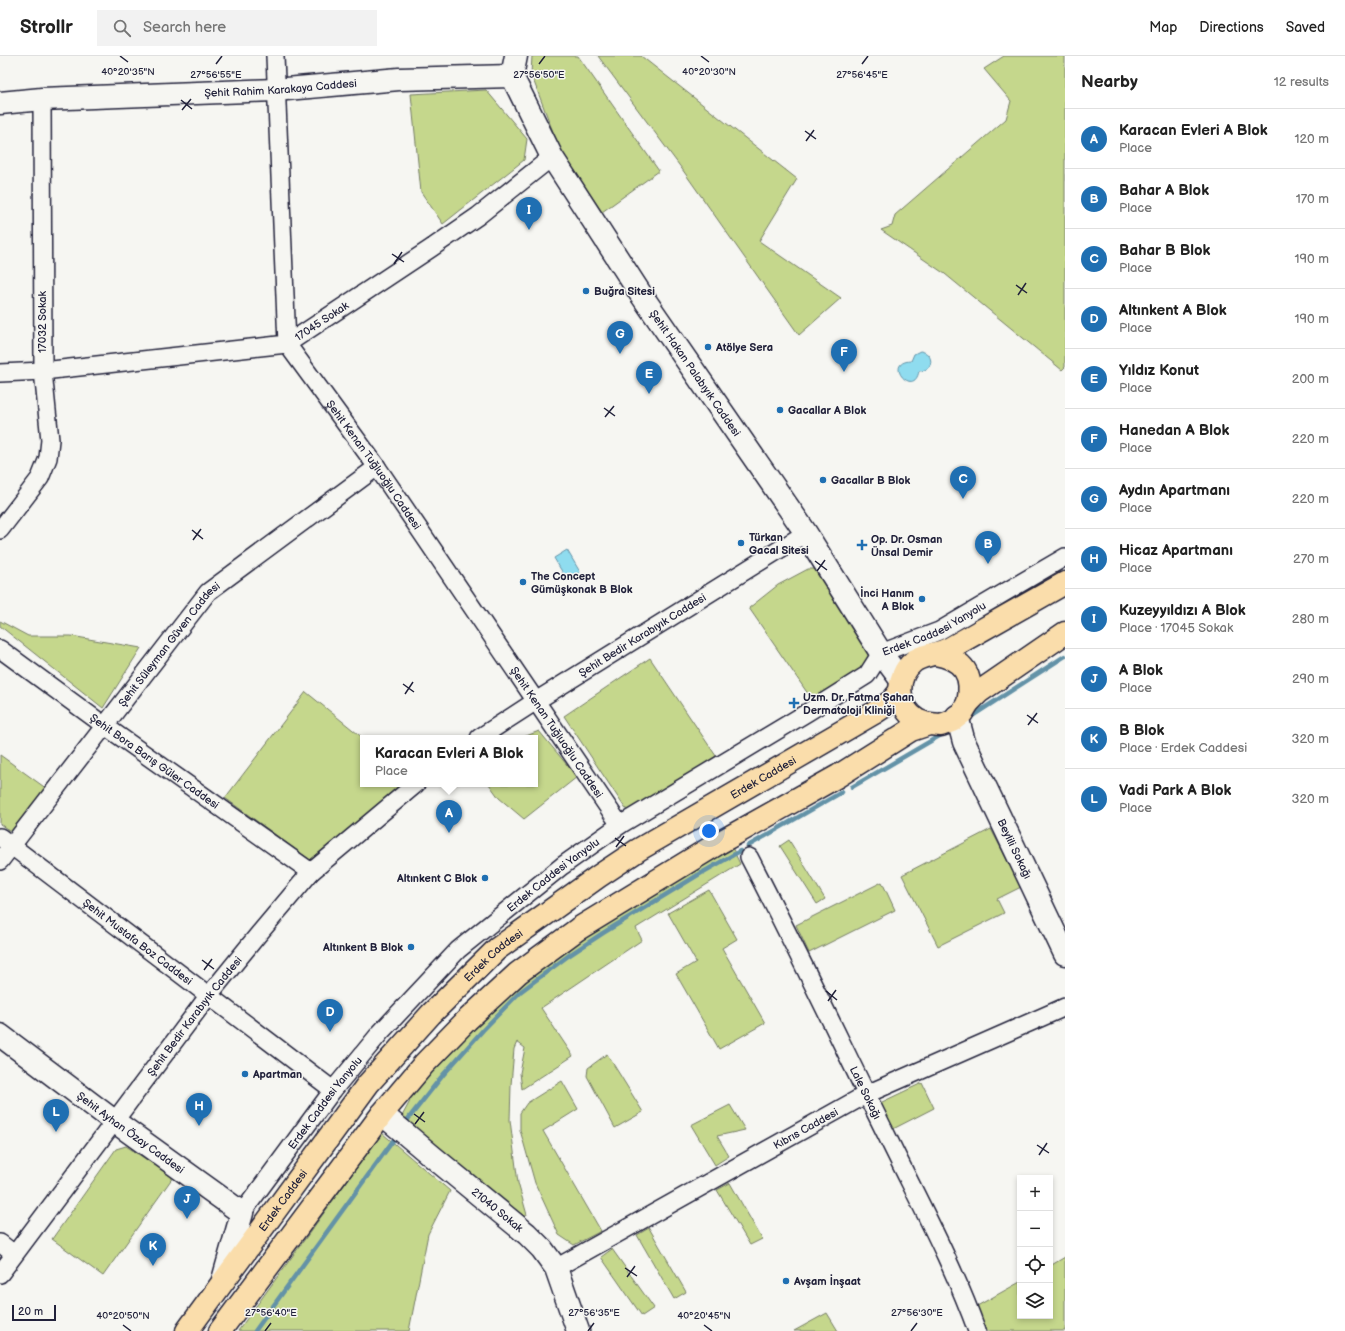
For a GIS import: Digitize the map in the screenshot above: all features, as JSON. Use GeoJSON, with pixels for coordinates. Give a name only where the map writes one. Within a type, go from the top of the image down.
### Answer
{"type":"FeatureCollection","features":[{"type":"Feature","properties":{"kind":"highway"},"geometry":{"type":"LineString","coordinates":[[914,661],[924,656],[935,654],[950,648],[1065,583]]}},
{"type":"Feature","properties":{"kind":"highway"},"geometry":{"type":"LineString","coordinates":[[220,1331],[382,1114],[424,1064],[467,1020],[518,973],[578,929],[730,837],[838,776],[912,730],[950,717],[980,692],[1065,633]]}},
{"type":"Feature","properties":{"kind":"highway"},"geometry":{"type":"LineString","coordinates":[[900,685],[902,702],[908,712],[917,720],[950,717],[971,691],[969,679],[964,669],[956,661],[946,656],[935,654]]}},
{"type":"Feature","properties":{"kind":"highway","name":"Erdek Caddesi"},"geometry":{"type":"LineString","coordinates":[[187,1331],[368,1084],[431,1014],[497,949],[638,850],[874,713],[892,701],[906,670],[914,661]]}},
{"type":"Feature","properties":{"kind":"main road","name":"Şehit Rahim Karakaya Caddesi"},"geometry":{"type":"LineString","coordinates":[[0,103],[42,99],[275,90],[399,79],[514,66]]}},
{"type":"Feature","properties":{"kind":"main road","name":"Şehit Hakan Palabıyık Caddesi"},"geometry":{"type":"LineString","coordinates":[[514,66],[552,157],[640,293],[806,533],[900,685]]}},
{"type":"Feature","properties":{"kind":"main road"},"geometry":{"type":"LineString","coordinates":[[884,657],[893,662],[914,661]]}},
{"type":"Feature","properties":{"kind":"main road","name":"Beylili Sokağı"},"geometry":{"type":"LineString","coordinates":[[950,717],[964,742],[1065,954]]}},
{"type":"Feature","properties":{"kind":"main road","name":"Şehit Ayhan Özay Caddesi"},"geometry":{"type":"LineString","coordinates":[[0,1035],[114,1121],[242,1213]]}},
{"type":"Feature","properties":{"kind":"main road","name":"21040 Sokak"},"geometry":{"type":"LineString","coordinates":[[382,1114],[527,1234],[542,1249],[556,1268],[578,1331]]}},
{"type":"Feature","properties":{"kind":"main road"},"geometry":{"type":"LineString","coordinates":[[222,1283],[242,1213]]}},
{"type":"Feature","properties":{"kind":"street"},"geometry":{"type":"LineString","coordinates":[[275,56],[275,90],[287,344]]}},
{"type":"Feature","properties":{"kind":"street","name":"17032 Sokak"},"geometry":{"type":"LineString","coordinates":[[0,530],[40,478],[48,458],[50,440],[43,371],[42,99]]}},
{"type":"Feature","properties":{"kind":"street","name":"17045 Sokak"},"geometry":{"type":"LineString","coordinates":[[0,373],[43,371],[287,344],[478,216],[552,157]]}},
{"type":"Feature","properties":{"kind":"street","name":"Şehit Kenan Tuğluoğlu Caddesi"},"geometry":{"type":"LineString","coordinates":[[287,344],[377,468],[620,825]]}},
{"type":"Feature","properties":{"kind":"street","name":"Şehit Süleyman Güven Caddesi"},"geometry":{"type":"LineString","coordinates":[[0,861],[6,842],[105,726],[208,592],[377,468]]}},
{"type":"Feature","properties":{"kind":"street","name":"Şehit Bedir Karabıyık Caddesi"},"geometry":{"type":"LineString","coordinates":[[485,735],[536,701],[806,533]]}},
{"type":"Feature","properties":{"kind":"street","name":"Erdek Caddesi Yanyolu"},"geometry":{"type":"LineString","coordinates":[[242,1213],[333,1090],[380,1033],[458,950],[562,866],[620,825],[867,675],[884,657],[939,631],[1065,557]]}},
{"type":"Feature","properties":{"kind":"street","name":"Şehit Bora Barış Güler Caddesi"},"geometry":{"type":"LineString","coordinates":[[0,649],[105,726],[311,872]]}},
{"type":"Feature","properties":{"kind":"street","name":"Şehit Bedir Karabıyık Caddesi"},"geometry":{"type":"LineString","coordinates":[[0,1274],[209,995],[311,872],[412,787]]}},
{"type":"Feature","properties":{"kind":"street","name":"Şehit Mustafa Boz Caddesi"},"geometry":{"type":"LineString","coordinates":[[6,842],[333,1090]]}},
{"type":"Feature","properties":{"kind":"street","name":"Lale Sokağı"},"geometry":{"type":"LineString","coordinates":[[749,857],[784,925],[939,1242],[977,1331]]}},
{"type":"Feature","properties":{"kind":"street","name":"Kıbrıs Caddesi"},"geometry":{"type":"LineString","coordinates":[[556,1268],[867,1094],[1065,1007]]}},
{"type":"Feature","properties":{"kind":"street"},"geometry":{"type":"LineString","coordinates":[[0,1243],[14,1254]]}},
{"type":"Feature","properties":{"kind":"green space"},"geometry":{"type":"Polygon","coordinates":[[[532,56],[578,56],[659,171],[602,212],[558,145],[531,74],[532,56]]]}},
{"type":"Feature","properties":{"kind":"green space"},"geometry":{"type":"Polygon","coordinates":[[[598,56],[641,56],[797,179],[759,241],[841,298],[799,335],[682,169],[598,56]]]}},
{"type":"Feature","properties":{"kind":"green space"},"geometry":{"type":"Polygon","coordinates":[[[1004,56],[1065,56],[1065,367],[1062,370],[945,274],[881,230],[892,226],[895,215],[1006,119],[1011,101],[984,69],[1004,56]]]}},
{"type":"Feature","properties":{"kind":"green space"},"geometry":{"type":"Polygon","coordinates":[[[486,90],[527,139],[524,160],[443,224],[421,192],[411,94],[486,90]]]}},
{"type":"Feature","properties":{"kind":"green space"},"geometry":{"type":"Polygon","coordinates":[[[808,569],[819,569],[878,652],[865,673],[815,704],[749,608],[778,585],[808,569]]]}},
{"type":"Feature","properties":{"kind":"green space"},"geometry":{"type":"Polygon","coordinates":[[[0,621],[28,636],[71,636],[141,648],[103,708],[0,626],[0,621]]]}},
{"type":"Feature","properties":{"kind":"green space"},"geometry":{"type":"Polygon","coordinates":[[[650,658],[716,756],[629,814],[564,716],[650,658]]]}},
{"type":"Feature","properties":{"kind":"green space"},"geometry":{"type":"Polygon","coordinates":[[[306,692],[360,736],[360,787],[400,787],[310,860],[225,798],[306,692]]]}},
{"type":"Feature","properties":{"kind":"green space"},"geometry":{"type":"Polygon","coordinates":[[[539,731],[577,777],[524,819],[499,798],[491,787],[538,787],[538,735],[529,735],[539,731]]]}},
{"type":"Feature","properties":{"kind":"green space"},"geometry":{"type":"Polygon","coordinates":[[[0,755],[47,789],[14,834],[0,824],[0,755]]]}},
{"type":"Feature","properties":{"kind":"green space"},"geometry":{"type":"Polygon","coordinates":[[[991,829],[1021,887],[997,899],[1004,913],[938,946],[902,875],[991,829]]]}},
{"type":"Feature","properties":{"kind":"green space"},"geometry":{"type":"Polygon","coordinates":[[[789,840],[825,899],[817,904],[780,846],[789,840]]]}},
{"type":"Feature","properties":{"kind":"green space"},"geometry":{"type":"Polygon","coordinates":[[[731,845],[740,864],[636,928],[642,940],[541,1008],[573,1056],[522,1089],[520,1073],[525,1048],[517,1042],[514,1049],[510,1120],[518,1183],[527,1215],[522,1218],[401,1118],[409,1103],[413,1089],[526,974],[731,845]]]}},
{"type":"Feature","properties":{"kind":"green space"},"geometry":{"type":"Polygon","coordinates":[[[882,882],[895,910],[809,953],[796,925],[882,882]]]}},
{"type":"Feature","properties":{"kind":"green space"},"geometry":{"type":"Polygon","coordinates":[[[709,890],[737,939],[722,948],[765,1023],[719,1049],[676,974],[696,962],[668,913],[709,890]]]}},
{"type":"Feature","properties":{"kind":"green space"},"geometry":{"type":"Polygon","coordinates":[[[607,1054],[643,1112],[615,1128],[587,1076],[588,1068],[607,1054]]]}},
{"type":"Feature","properties":{"kind":"green space"},"geometry":{"type":"Polygon","coordinates":[[[562,1081],[578,1109],[543,1131],[601,1231],[574,1245],[559,1235],[535,1183],[520,1130],[520,1113],[527,1103],[562,1081]]]}},
{"type":"Feature","properties":{"kind":"green space"},"geometry":{"type":"Polygon","coordinates":[[[922,1083],[934,1108],[893,1129],[880,1103],[922,1083]]]}},
{"type":"Feature","properties":{"kind":"green space"},"geometry":{"type":"Polygon","coordinates":[[[730,1105],[745,1130],[717,1136],[729,1156],[715,1165],[691,1125],[730,1105]]]}},
{"type":"Feature","properties":{"kind":"green space"},"geometry":{"type":"Polygon","coordinates":[[[382,1133],[450,1191],[428,1234],[409,1331],[238,1331],[382,1133]]]}},
{"type":"Feature","properties":{"kind":"green space"},"geometry":{"type":"Polygon","coordinates":[[[126,1146],[173,1177],[103,1276],[52,1239],[116,1149],[126,1146]]]}},
{"type":"Feature","properties":{"kind":"green space"},"geometry":{"type":"Polygon","coordinates":[[[730,1183],[762,1239],[750,1245],[717,1190],[730,1183]]]}},
{"type":"Feature","properties":{"kind":"green space"},"geometry":{"type":"Polygon","coordinates":[[[649,1228],[686,1292],[674,1299],[637,1235],[649,1228]]]}},
{"type":"Feature","properties":{"kind":"green space"},"geometry":{"type":"Polygon","coordinates":[[[612,1249],[654,1308],[642,1316],[601,1257],[612,1249]]]}},
{"type":"Feature","properties":{"kind":"green space"},"geometry":{"type":"Polygon","coordinates":[[[1065,1257],[1065,1331],[987,1331],[977,1306],[1017,1284],[1017,1319],[1053,1319],[1053,1264],[1065,1257]]]}},
{"type":"Feature","properties":{"kind":"green space"},"geometry":{"type":"Polygon","coordinates":[[[827,1313],[838,1331],[794,1331],[827,1313]]]}},
{"type":"Feature","properties":{"kind":"water"},"geometry":{"type":"Polygon","coordinates":[[[920,351],[925,352],[928,355],[931,362],[930,365],[928,368],[919,371],[916,379],[912,381],[907,380],[902,377],[899,372],[899,367],[903,363],[911,361],[914,354],[920,351]]]}},
{"type":"Feature","properties":{"kind":"water"},"geometry":{"type":"Polygon","coordinates":[[[567,550],[580,572],[567,580],[554,558],[567,550]]]}},
{"type":"Feature","properties":{"kind":"waterway"},"geometry":{"type":"LineString","coordinates":[[969,718],[1065,656]]}},
{"type":"Feature","properties":{"kind":"waterway"},"geometry":{"type":"LineString","coordinates":[[852,787],[941,735]]}},
{"type":"Feature","properties":{"kind":"waterway"},"geometry":{"type":"LineString","coordinates":[[748,846],[842,792]]}},
{"type":"Feature","properties":{"kind":"waterway"},"geometry":{"type":"LineString","coordinates":[[405,1123],[443,1075],[483,1030],[520,992],[568,956],[603,933],[740,851]]}},
{"type":"Feature","properties":{"kind":"waterway"},"geometry":{"type":"LineString","coordinates":[[255,1331],[395,1138]]}},
{"type":"Feature","properties":{"kind":"place","name":"Kuzeyyıldızı A Blok"},"geometry":{"type":"Point","coordinates":[529,230]}},
{"type":"Feature","properties":{"kind":"place","name":"Buğra Sitesi"},"geometry":{"type":"Point","coordinates":[586,291]}},
{"type":"Feature","properties":{"kind":"place","name":"Atölye Sera"},"geometry":{"type":"Point","coordinates":[708,347]}},
{"type":"Feature","properties":{"kind":"place","name":"Aydın Apartmanı"},"geometry":{"type":"Point","coordinates":[620,354]}},
{"type":"Feature","properties":{"kind":"place","name":"Hanedan A Blok"},"geometry":{"type":"Point","coordinates":[844,372]}},
{"type":"Feature","properties":{"kind":"place","name":"Yıldız Konut"},"geometry":{"type":"Point","coordinates":[649,394]}},
{"type":"Feature","properties":{"kind":"place","name":"Gacallar A Blok"},"geometry":{"type":"Point","coordinates":[780,410]}},
{"type":"Feature","properties":{"kind":"place","name":"Gacallar B Blok"},"geometry":{"type":"Point","coordinates":[823,480]}},
{"type":"Feature","properties":{"kind":"place","name":"Bahar B Blok"},"geometry":{"type":"Point","coordinates":[963,499]}},
{"type":"Feature","properties":{"kind":"place","name":"Türkan Gacal Sitesi"},"geometry":{"type":"Point","coordinates":[741,543]}},
{"type":"Feature","properties":{"kind":"place","name":"Op. Dr. Osman Ünsal Demir"},"geometry":{"type":"Point","coordinates":[862,545]}},
{"type":"Feature","properties":{"kind":"place","name":"Bahar A Blok"},"geometry":{"type":"Point","coordinates":[988,564]}},
{"type":"Feature","properties":{"kind":"place","name":"The Concept Gümüşkonak B Blok"},"geometry":{"type":"Point","coordinates":[523,582]}},
{"type":"Feature","properties":{"kind":"place","name":"İnci Hanım A Blok"},"geometry":{"type":"Point","coordinates":[922,599]}},
{"type":"Feature","properties":{"kind":"place","name":"Uzm. Dr. Fatma Şahan Dermatoloji Kliniği"},"geometry":{"type":"Point","coordinates":[794,703]}},
{"type":"Feature","properties":{"kind":"place","name":"Karacan Evleri A Blok"},"geometry":{"type":"Point","coordinates":[449,833]}},
{"type":"Feature","properties":{"kind":"place","name":"Altınkent C Blok"},"geometry":{"type":"Point","coordinates":[485,878]}},
{"type":"Feature","properties":{"kind":"place","name":"Altınkent B Blok"},"geometry":{"type":"Point","coordinates":[411,947]}},
{"type":"Feature","properties":{"kind":"place","name":"Altınkent A Blok"},"geometry":{"type":"Point","coordinates":[330,1032]}},
{"type":"Feature","properties":{"kind":"place","name":"Apartman"},"geometry":{"type":"Point","coordinates":[245,1074]}},
{"type":"Feature","properties":{"kind":"place","name":"Hicaz Apartmanı"},"geometry":{"type":"Point","coordinates":[199,1126]}},
{"type":"Feature","properties":{"kind":"place","name":"Vadi Park A Blok"},"geometry":{"type":"Point","coordinates":[56,1132]}},
{"type":"Feature","properties":{"kind":"place","name":"A Blok"},"geometry":{"type":"Point","coordinates":[187,1219]}},
{"type":"Feature","properties":{"kind":"place","name":"B Blok"},"geometry":{"type":"Point","coordinates":[153,1266]}},
{"type":"Feature","properties":{"kind":"place","name":"Avşam İnşaat"},"geometry":{"type":"Point","coordinates":[786,1281]}}]}
